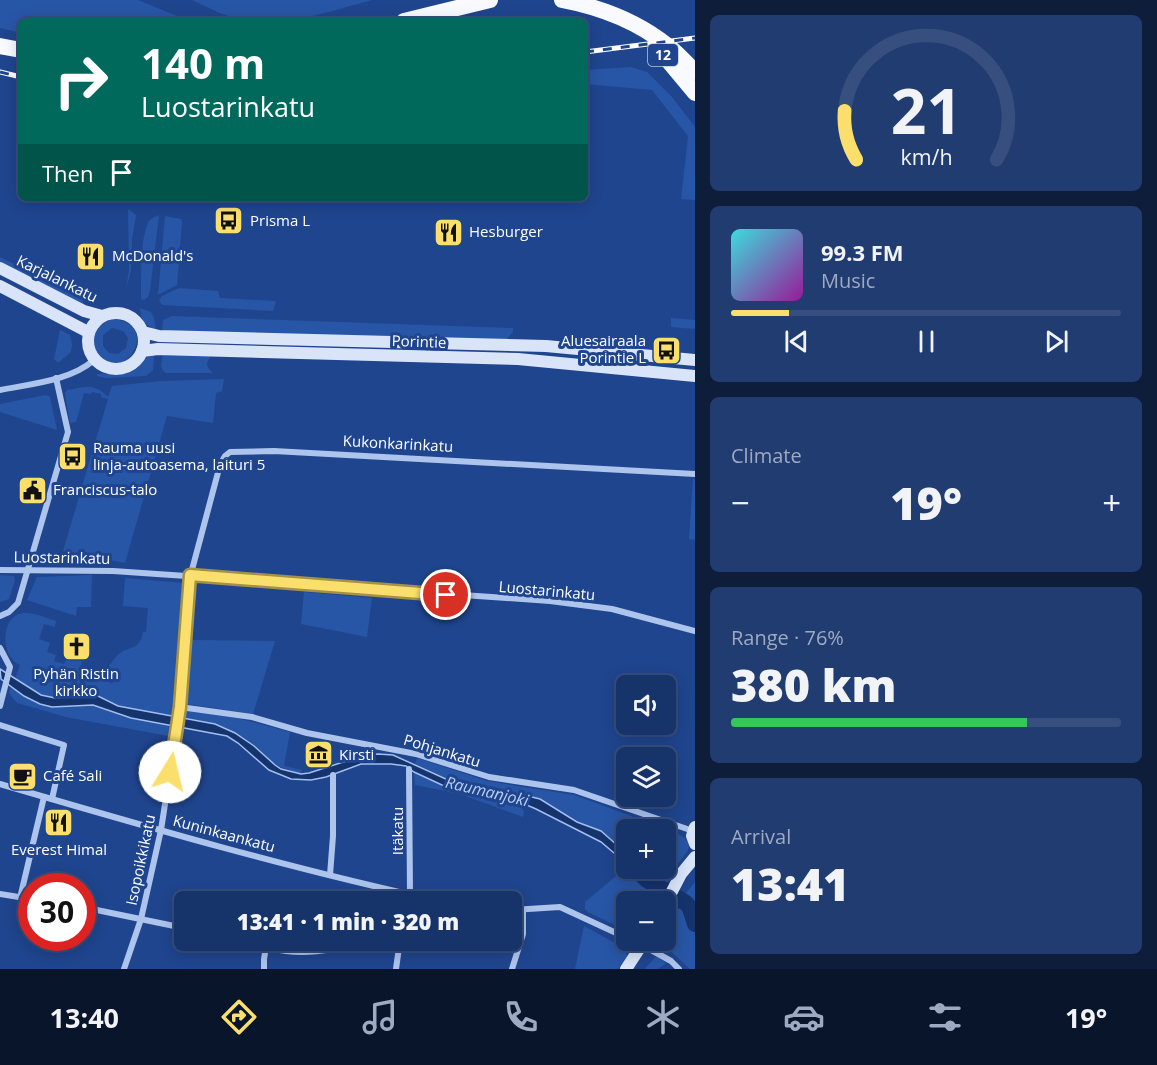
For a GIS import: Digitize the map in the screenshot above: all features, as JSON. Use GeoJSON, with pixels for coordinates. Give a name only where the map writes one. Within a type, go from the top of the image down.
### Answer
{"type":"FeatureCollection","features":[{"type":"Feature","properties":{"kind":"highway"},"geometry":{"type":"LineString","coordinates":[[416,18],[490,0]]}},
{"type":"Feature","properties":{"kind":"highway","name":"12"},"geometry":{"type":"LineString","coordinates":[[562,0],[589,6],[650,33],[670,47],[695,72]]}},
{"type":"Feature","properties":{"kind":"highway","name":"12"},"geometry":{"type":"LineString","coordinates":[[627,21],[671,62],[695,93]]}},
{"type":"Feature","properties":{"kind":"highway"},"geometry":{"type":"LineString","coordinates":[[0,46],[18,49]]}},
{"type":"Feature","properties":{"kind":"main road","name":"Karjalankatu"},"geometry":{"type":"LineString","coordinates":[[0,268],[84,311],[102,316]]}},
{"type":"Feature","properties":{"kind":"main road","name":"Karjalankatu"},"geometry":{"type":"LineString","coordinates":[[0,286],[88,332]]}},
{"type":"Feature","properties":{"kind":"main road"},"geometry":{"type":"LineString","coordinates":[[116,313],[126,314],[143,332],[145,342],[142,351],[129,366],[120,369],[101,366],[94,360],[88,343],[88,332],[94,322],[102,316],[116,313]]}},
{"type":"Feature","properties":{"kind":"main road","name":"Porintie"},"geometry":{"type":"LineString","coordinates":[[143,332],[159,336],[546,346],[695,360]]}},
{"type":"Feature","properties":{"kind":"main road","name":"Porintie"},"geometry":{"type":"LineString","coordinates":[[142,351],[158,349],[518,359],[695,376]]}},
{"type":"Feature","properties":{"kind":"main road"},"geometry":{"type":"LineString","coordinates":[[694,829],[692,836],[695,844]]}},
{"type":"Feature","properties":{"kind":"main road"},"geometry":{"type":"LineString","coordinates":[[672,891],[695,857]]}},
{"type":"Feature","properties":{"kind":"main road"},"geometry":{"type":"LineString","coordinates":[[626,969],[635,951]]}},
{"type":"Feature","properties":{"kind":"street"},"geometry":{"type":"LineString","coordinates":[[0,390],[56,378],[87,367],[94,360]]}},
{"type":"Feature","properties":{"kind":"street"},"geometry":{"type":"LineString","coordinates":[[0,616],[9,612],[18,603],[68,432],[56,378]]}},
{"type":"Feature","properties":{"kind":"street","name":"Kukonkarinkatu"},"geometry":{"type":"LineString","coordinates":[[190,575],[220,465],[230,452],[323,452],[695,474]]}},
{"type":"Feature","properties":{"kind":"street","name":"Luostarinkatu"},"geometry":{"type":"LineString","coordinates":[[0,570],[86,570],[190,575],[550,602],[612,609],[695,631]]}},
{"type":"Feature","properties":{"kind":"street","name":"Isopoikkikatu"},"geometry":{"type":"LineString","coordinates":[[124,969],[141,919],[161,830],[180,707],[190,575]]}},
{"type":"Feature","properties":{"kind":"street"},"geometry":{"type":"LineString","coordinates":[[0,648],[10,667],[3,687],[0,706]]}},
{"type":"Feature","properties":{"kind":"street","name":"Pohjankatu"},"geometry":{"type":"LineString","coordinates":[[180,707],[252,717],[307,733],[416,754],[489,777],[574,790],[694,829]]}},
{"type":"Feature","properties":{"kind":"street"},"geometry":{"type":"LineString","coordinates":[[0,725],[64,745],[52,799]]}},
{"type":"Feature","properties":{"kind":"street","name":"Itäkatu"},"geometry":{"type":"LineString","coordinates":[[408,891],[409,768]]}},
{"type":"Feature","properties":{"kind":"street"},"geometry":{"type":"LineString","coordinates":[[330,875],[333,836],[333,775]]}},
{"type":"Feature","properties":{"kind":"street","name":"Kuninkaankatu"},"geometry":{"type":"LineString","coordinates":[[0,784],[161,830],[396,891]]}},
{"type":"Feature","properties":{"kind":"street"},"geometry":{"type":"LineString","coordinates":[[26,873],[44,797]]}},
{"type":"Feature","properties":{"kind":"street"},"geometry":{"type":"LineString","coordinates":[[0,894],[18,898]]}},
{"type":"Feature","properties":{"kind":"street"},"geometry":{"type":"LineString","coordinates":[[512,969],[523,934],[523,910],[560,907],[616,933]]}},
{"type":"Feature","properties":{"kind":"street"},"geometry":{"type":"LineString","coordinates":[[96,910],[174,926]]}},
{"type":"Feature","properties":{"kind":"street"},"geometry":{"type":"LineString","coordinates":[[264,969],[265,951]]}},
{"type":"Feature","properties":{"kind":"street"},"geometry":{"type":"LineString","coordinates":[[283,951],[318,951]]}},
{"type":"Feature","properties":{"kind":"street"},"geometry":{"type":"LineString","coordinates":[[396,969],[398,951]]}},
{"type":"Feature","properties":{"kind":"street"},"geometry":{"type":"LineString","coordinates":[[655,951],[679,969]]}},
{"type":"Feature","properties":{"kind":"shaded area"},"geometry":{"type":"Polygon","coordinates":[[[0,0],[138,0],[182,18],[18,18],[18,32],[0,28],[0,0]]]}},
{"type":"Feature","properties":{"kind":"shaded area"},"geometry":{"type":"Polygon","coordinates":[[[192,0],[372,0],[304,18],[234,18],[192,0]]]}},
{"type":"Feature","properties":{"kind":"shaded area"},"geometry":{"type":"Polygon","coordinates":[[[631,67],[647,72],[672,97],[695,127],[695,200],[681,199],[688,136],[652,90],[588,84],[588,70],[631,67]]]}},
{"type":"Feature","properties":{"kind":"shaded area"},"geometry":{"type":"Polygon","coordinates":[[[128,209],[136,215],[131,271],[126,289],[129,270],[128,209]]]}},
{"type":"Feature","properties":{"kind":"shaded area"},"geometry":{"type":"Polygon","coordinates":[[[159,215],[150,291],[144,300],[141,299],[145,230],[149,221],[159,215]]]}},
{"type":"Feature","properties":{"kind":"shaded area"},"geometry":{"type":"Polygon","coordinates":[[[165,216],[181,219],[182,222],[177,285],[158,295],[165,216]]]}},
{"type":"Feature","properties":{"kind":"shaded area"},"geometry":{"type":"Polygon","coordinates":[[[0,257],[82,298],[84,305],[0,262],[0,257]]]}},
{"type":"Feature","properties":{"kind":"shaded area"},"geometry":{"type":"Polygon","coordinates":[[[179,288],[218,291],[220,298],[276,301],[273,311],[162,305],[159,300],[162,296],[179,288]]]}},
{"type":"Feature","properties":{"kind":"shaded area"},"geometry":{"type":"Polygon","coordinates":[[[140,308],[151,312],[156,331],[142,321],[140,308]]]}},
{"type":"Feature","properties":{"kind":"shaded area"},"geometry":{"type":"Polygon","coordinates":[[[172,316],[513,328],[513,332],[506,340],[162,332],[163,320],[172,316]]]}},
{"type":"Feature","properties":{"kind":"shaded area"},"geometry":{"type":"Polygon","coordinates":[[[671,318],[695,320],[695,329],[671,327],[671,318]]]}},
{"type":"Feature","properties":{"kind":"shaded area"},"geometry":{"type":"Polygon","coordinates":[[[113,319],[128,324],[136,332],[137,341],[134,351],[118,364],[108,363],[98,355],[93,343],[98,328],[113,319]],[[112,328],[103,335],[103,346],[109,353],[118,354],[126,348],[128,338],[123,331],[112,328]]]}},
{"type":"Feature","properties":{"kind":"shaded area"},"geometry":{"type":"Polygon","coordinates":[[[60,330],[70,335],[72,345],[71,352],[58,363],[54,359],[60,330]]]}},
{"type":"Feature","properties":{"kind":"shaded area"},"geometry":{"type":"Polygon","coordinates":[[[163,353],[211,355],[207,363],[213,373],[166,373],[161,366],[163,353]]]}},
{"type":"Feature","properties":{"kind":"shaded area"},"geometry":{"type":"Polygon","coordinates":[[[154,354],[153,370],[146,376],[106,378],[97,376],[97,374],[127,373],[154,354]]]}},
{"type":"Feature","properties":{"kind":"shaded area"},"geometry":{"type":"Polygon","coordinates":[[[224,379],[222,391],[216,393],[213,423],[167,416],[125,563],[63,551],[108,399],[101,397],[101,394],[84,393],[76,422],[70,423],[65,393],[67,390],[93,387],[108,397],[112,386],[162,381],[224,379]]]}},
{"type":"Feature","properties":{"kind":"shaded area"},"geometry":{"type":"Polygon","coordinates":[[[46,395],[50,397],[57,430],[0,412],[0,404],[46,395]]]}},
{"type":"Feature","properties":{"kind":"shaded area"},"geometry":{"type":"Polygon","coordinates":[[[693,479],[695,479],[695,540],[689,539],[693,479]]]}},
{"type":"Feature","properties":{"kind":"shaded area"},"geometry":{"type":"Polygon","coordinates":[[[0,575],[14,576],[15,580],[9,599],[0,602],[0,575]]]}},
{"type":"Feature","properties":{"kind":"shaded area"},"geometry":{"type":"Polygon","coordinates":[[[92,575],[91,607],[77,607],[76,616],[27,600],[37,577],[92,575]]]}},
{"type":"Feature","properties":{"kind":"shaded area"},"geometry":{"type":"Polygon","coordinates":[[[125,578],[184,583],[173,716],[118,706],[96,695],[55,698],[41,695],[15,679],[20,665],[13,661],[9,654],[5,637],[10,621],[15,616],[27,613],[56,621],[55,627],[44,624],[39,639],[50,643],[47,652],[56,655],[54,661],[64,664],[67,657],[82,661],[78,677],[90,681],[93,675],[112,684],[114,678],[109,666],[123,651],[137,645],[143,632],[146,632],[148,608],[123,606],[125,578]]]}},
{"type":"Feature","properties":{"kind":"shaded area"},"geometry":{"type":"Polygon","coordinates":[[[304,592],[372,598],[367,637],[301,624],[304,592]]]}},
{"type":"Feature","properties":{"kind":"shaded area"},"geometry":{"type":"Polygon","coordinates":[[[191,640],[275,641],[253,714],[187,704],[191,640]]]}},
{"type":"Feature","properties":{"kind":"shaded area"},"geometry":{"type":"Polygon","coordinates":[[[11,686],[40,704],[52,707],[93,705],[131,718],[169,726],[168,736],[66,717],[17,703],[9,693],[11,686]]]}},
{"type":"Feature","properties":{"kind":"shaded area"},"geometry":{"type":"Polygon","coordinates":[[[183,710],[237,718],[290,732],[284,766],[302,770],[301,774],[275,765],[254,746],[225,728],[182,717],[183,710]]]}},
{"type":"Feature","properties":{"kind":"shaded area"},"geometry":{"type":"Polygon","coordinates":[[[417,758],[487,781],[574,795],[639,819],[616,819],[616,844],[601,831],[577,822],[540,799],[448,780],[415,764],[417,758]]]}},
{"type":"Feature","properties":{"kind":"shaded area"},"geometry":{"type":"Polygon","coordinates":[[[414,772],[466,791],[520,802],[524,812],[523,817],[460,794],[415,785],[414,772]]]}},
{"type":"Feature","properties":{"kind":"shaded area"},"geometry":{"type":"Polygon","coordinates":[[[676,833],[685,838],[689,845],[676,866],[676,833]]]}},
{"type":"Feature","properties":{"kind":"shaded area"},"geometry":{"type":"Polygon","coordinates":[[[616,876],[616,879],[668,879],[662,891],[616,891],[616,926],[588,912],[585,909],[585,902],[616,876]]]}},
{"type":"Feature","properties":{"kind":"shaded area"},"geometry":{"type":"Polygon","coordinates":[[[695,882],[695,969],[690,969],[671,951],[676,951],[676,914],[686,893],[695,882]]]}},
{"type":"Feature","properties":{"kind":"shaded area"},"geometry":{"type":"Polygon","coordinates":[[[584,926],[616,944],[616,951],[626,951],[627,956],[618,969],[575,969],[584,926]]]}},
{"type":"Feature","properties":{"kind":"shaded area"},"geometry":{"type":"Polygon","coordinates":[[[656,956],[666,963],[658,969],[645,969],[656,956]]]}},
{"type":"Feature","properties":{"kind":"water"},"geometry":{"type":"Polygon","coordinates":[[[0,669],[41,695],[55,698],[96,695],[118,706],[215,724],[235,733],[281,769],[301,774],[362,756],[393,755],[448,780],[540,799],[577,822],[601,831],[616,844],[616,855],[601,842],[520,802],[477,795],[442,785],[406,766],[361,764],[326,777],[311,780],[291,779],[269,770],[227,736],[131,718],[93,705],[52,707],[40,704],[24,696],[1,679],[0,669]]]}},
{"type":"Feature","properties":{"kind":"water"},"geometry":{"type":"Polygon","coordinates":[[[639,879],[654,879],[676,891],[655,891],[639,879]]]}},
{"type":"Feature","properties":{"kind":"water"},"geometry":{"type":"Polygon","coordinates":[[[676,891],[686,903],[676,901],[676,891]]]}},
{"type":"Feature","properties":{"kind":"waterway","name":"Raumanjoki"},"geometry":{"type":"LineString","coordinates":[[646,879],[686,903],[695,924]]}},
{"type":"Feature","properties":{"kind":"railway"},"geometry":{"type":"LineString","coordinates":[[588,52],[695,38]]}},
{"type":"Feature","properties":{"kind":"railway"},"geometry":{"type":"LineString","coordinates":[[0,72],[18,76]]}},
{"type":"Feature","properties":{"kind":"place","name":"Prisma L"},"geometry":{"type":"Point","coordinates":[229,221]}},
{"type":"Feature","properties":{"kind":"place","name":"Hesburger"},"geometry":{"type":"Point","coordinates":[448,232]}},
{"type":"Feature","properties":{"kind":"place","name":"McDonald's"},"geometry":{"type":"Point","coordinates":[91,256]}},
{"type":"Feature","properties":{"kind":"place","name":"Aluesairaala Porintie L"},"geometry":{"type":"Point","coordinates":[667,350]}},
{"type":"Feature","properties":{"kind":"place","name":"Rauma uusi linja-autoasema, laituri 5"},"geometry":{"type":"Point","coordinates":[72,457]}},
{"type":"Feature","properties":{"kind":"place","name":"Franciscus-talo"},"geometry":{"type":"Point","coordinates":[32,490]}},
{"type":"Feature","properties":{"kind":"place","name":"Pyhän Ristin kirkko"},"geometry":{"type":"Point","coordinates":[76,647]}},
{"type":"Feature","properties":{"kind":"place","name":"Kirsti"},"geometry":{"type":"Point","coordinates":[318,755]}},
{"type":"Feature","properties":{"kind":"place","name":"Café Sali"},"geometry":{"type":"Point","coordinates":[22,776]}},
{"type":"Feature","properties":{"kind":"place","name":"Everest Himal"},"geometry":{"type":"Point","coordinates":[59,823]}},
{"type":"Feature","properties":{"kind":"route"},"geometry":{"type":"LineString","coordinates":[[170,772],[180,707],[190,575],[446,595]]}}]}
